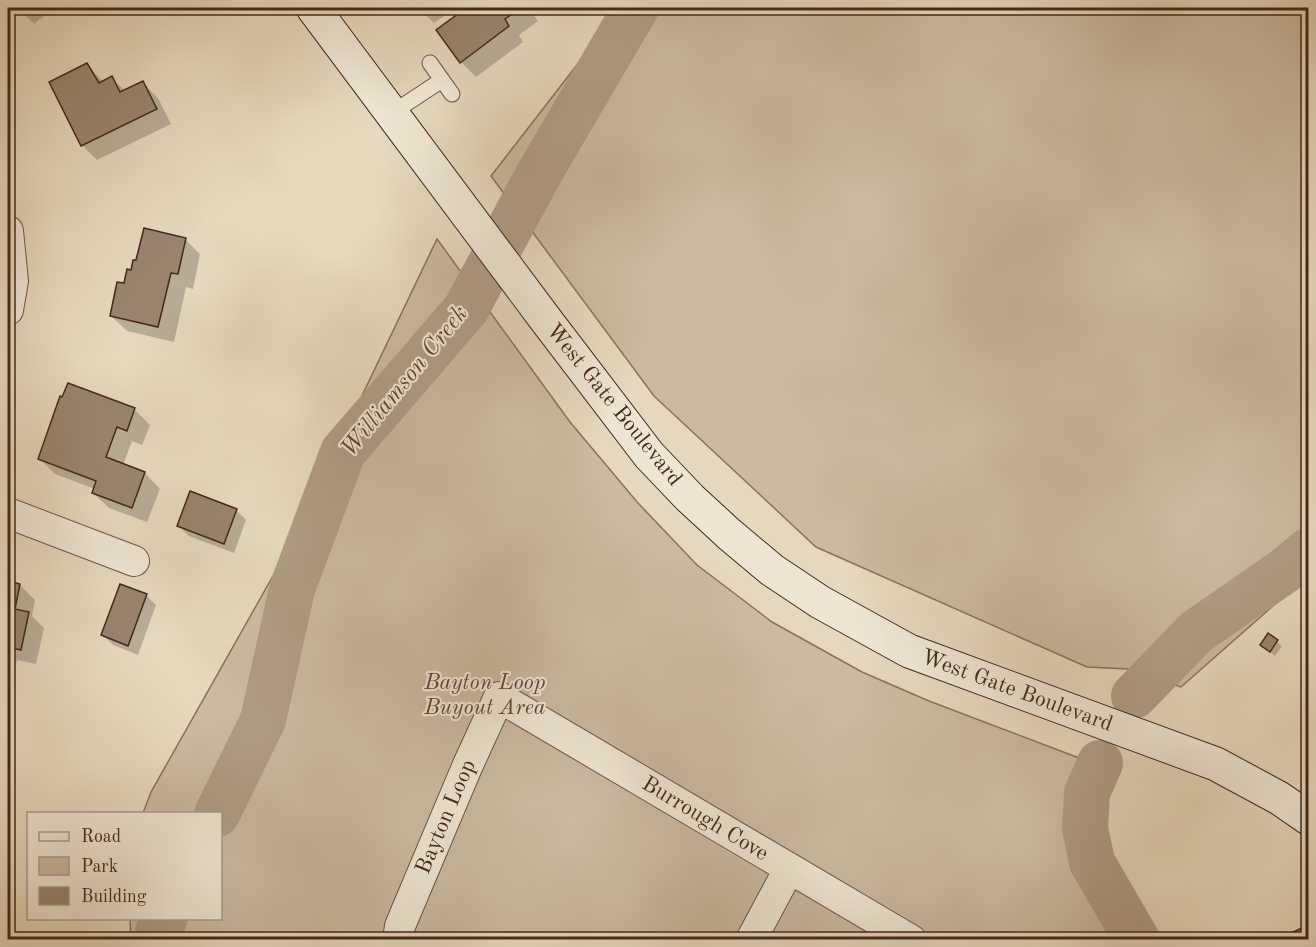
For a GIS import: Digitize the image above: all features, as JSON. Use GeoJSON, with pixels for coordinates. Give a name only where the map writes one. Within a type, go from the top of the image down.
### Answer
{"type":"FeatureCollection","features":[{"type":"Feature","properties":{"kind":"main road","name":"West Gate Boulevard"},"geometry":{"type":"LineString","coordinates":[[313,8],[649,455],[690,498],[772,570],[810,596],[909,651],[1216,764],[1279,798],[1308,818]]}},
{"type":"Feature","properties":{"kind":"street"},"geometry":{"type":"LineString","coordinates":[[8,231],[13,281],[8,310]]}},
{"type":"Feature","properties":{"kind":"street"},"geometry":{"type":"LineString","coordinates":[[8,513],[134,561]]}},
{"type":"Feature","properties":{"kind":"street","name":"Burrough Cove"},"geometry":{"type":"LineString","coordinates":[[499,697],[911,939]]}},
{"type":"Feature","properties":{"kind":"street","name":"Bayton Loop"},"geometry":{"type":"LineString","coordinates":[[398,939],[400,926],[499,697]]}},
{"type":"Feature","properties":{"kind":"street"},"geometry":{"type":"LineString","coordinates":[[751,939],[789,869]]}},
{"type":"Feature","properties":{"kind":"lane"},"geometry":{"type":"LineString","coordinates":[[430,63],[452,94]]}},
{"type":"Feature","properties":{"kind":"lane"},"geometry":{"type":"LineString","coordinates":[[392,113],[442,80]]}},
{"type":"Feature","properties":{"kind":"green space"},"geometry":{"type":"Polygon","coordinates":[[[615,8],[1308,8],[1308,575],[1181,687],[1128,669],[1087,667],[816,547],[654,396],[491,176],[604,30],[615,8]]]}},
{"type":"Feature","properties":{"kind":"green space","name":"Bayton Loop Buyout Area"},"geometry":{"type":"Polygon","coordinates":[[[437,239],[570,422],[638,503],[697,565],[772,622],[862,672],[929,701],[1087,761],[1067,806],[1079,854],[1124,939],[131,940],[130,920],[222,920],[222,812],[143,812],[151,792],[291,544],[437,239]]]}},
{"type":"Feature","properties":{"kind":"building"},"geometry":{"type":"Polygon","coordinates":[[[466,8],[521,8],[505,19],[509,26],[460,63],[436,30],[466,8]]]}},
{"type":"Feature","properties":{"kind":"building"},"geometry":{"type":"Polygon","coordinates":[[[87,63],[99,83],[112,76],[120,92],[143,81],[157,109],[81,146],[49,82],[87,63]]]}},
{"type":"Feature","properties":{"kind":"building"},"geometry":{"type":"Polygon","coordinates":[[[144,228],[186,238],[178,274],[171,273],[158,327],[110,316],[117,282],[124,283],[127,269],[131,270],[133,260],[136,260],[144,228]]]}},
{"type":"Feature","properties":{"kind":"building"},"geometry":{"type":"Polygon","coordinates":[[[68,383],[135,408],[127,431],[117,427],[106,457],[145,472],[132,508],[92,493],[96,481],[38,459],[60,396],[62,397],[68,383]]]}},
{"type":"Feature","properties":{"kind":"building"},"geometry":{"type":"Polygon","coordinates":[[[190,491],[237,509],[224,544],[177,526],[190,491]]]}},
{"type":"Feature","properties":{"kind":"building"},"geometry":{"type":"Polygon","coordinates":[[[8,581],[20,584],[15,609],[29,612],[21,650],[8,647],[8,581]]]}},
{"type":"Feature","properties":{"kind":"building"},"geometry":{"type":"Polygon","coordinates":[[[120,584],[147,594],[128,646],[101,635],[120,584]]]}},
{"type":"Feature","properties":{"kind":"building"},"geometry":{"type":"Polygon","coordinates":[[[1268,633],[1278,640],[1270,652],[1260,645],[1268,633]]]}},
{"type":"Feature","properties":{"kind":"building"},"geometry":{"type":"Polygon","coordinates":[[[1304,927],[1308,940],[1275,940],[1304,927]]]}},
{"type":"Feature","properties":{"kind":"waterway","name":"Williamson Creek"},"geometry":{"type":"LineString","coordinates":[[218,812],[263,720],[292,589],[343,452],[466,309],[540,172],[636,8]]}},
{"type":"Feature","properties":{"kind":"waterway"},"geometry":{"type":"LineString","coordinates":[[1134,696],[1196,632],[1284,571],[1308,551]]}},
{"type":"Feature","properties":{"kind":"waterway"},"geometry":{"type":"LineString","coordinates":[[1100,763],[1087,793],[1085,828],[1092,862],[1137,940]]}},
{"type":"Feature","properties":{"kind":"waterway","name":"Williamson Creek"},"geometry":{"type":"LineString","coordinates":[[159,940],[158,932],[164,920]]}}]}
